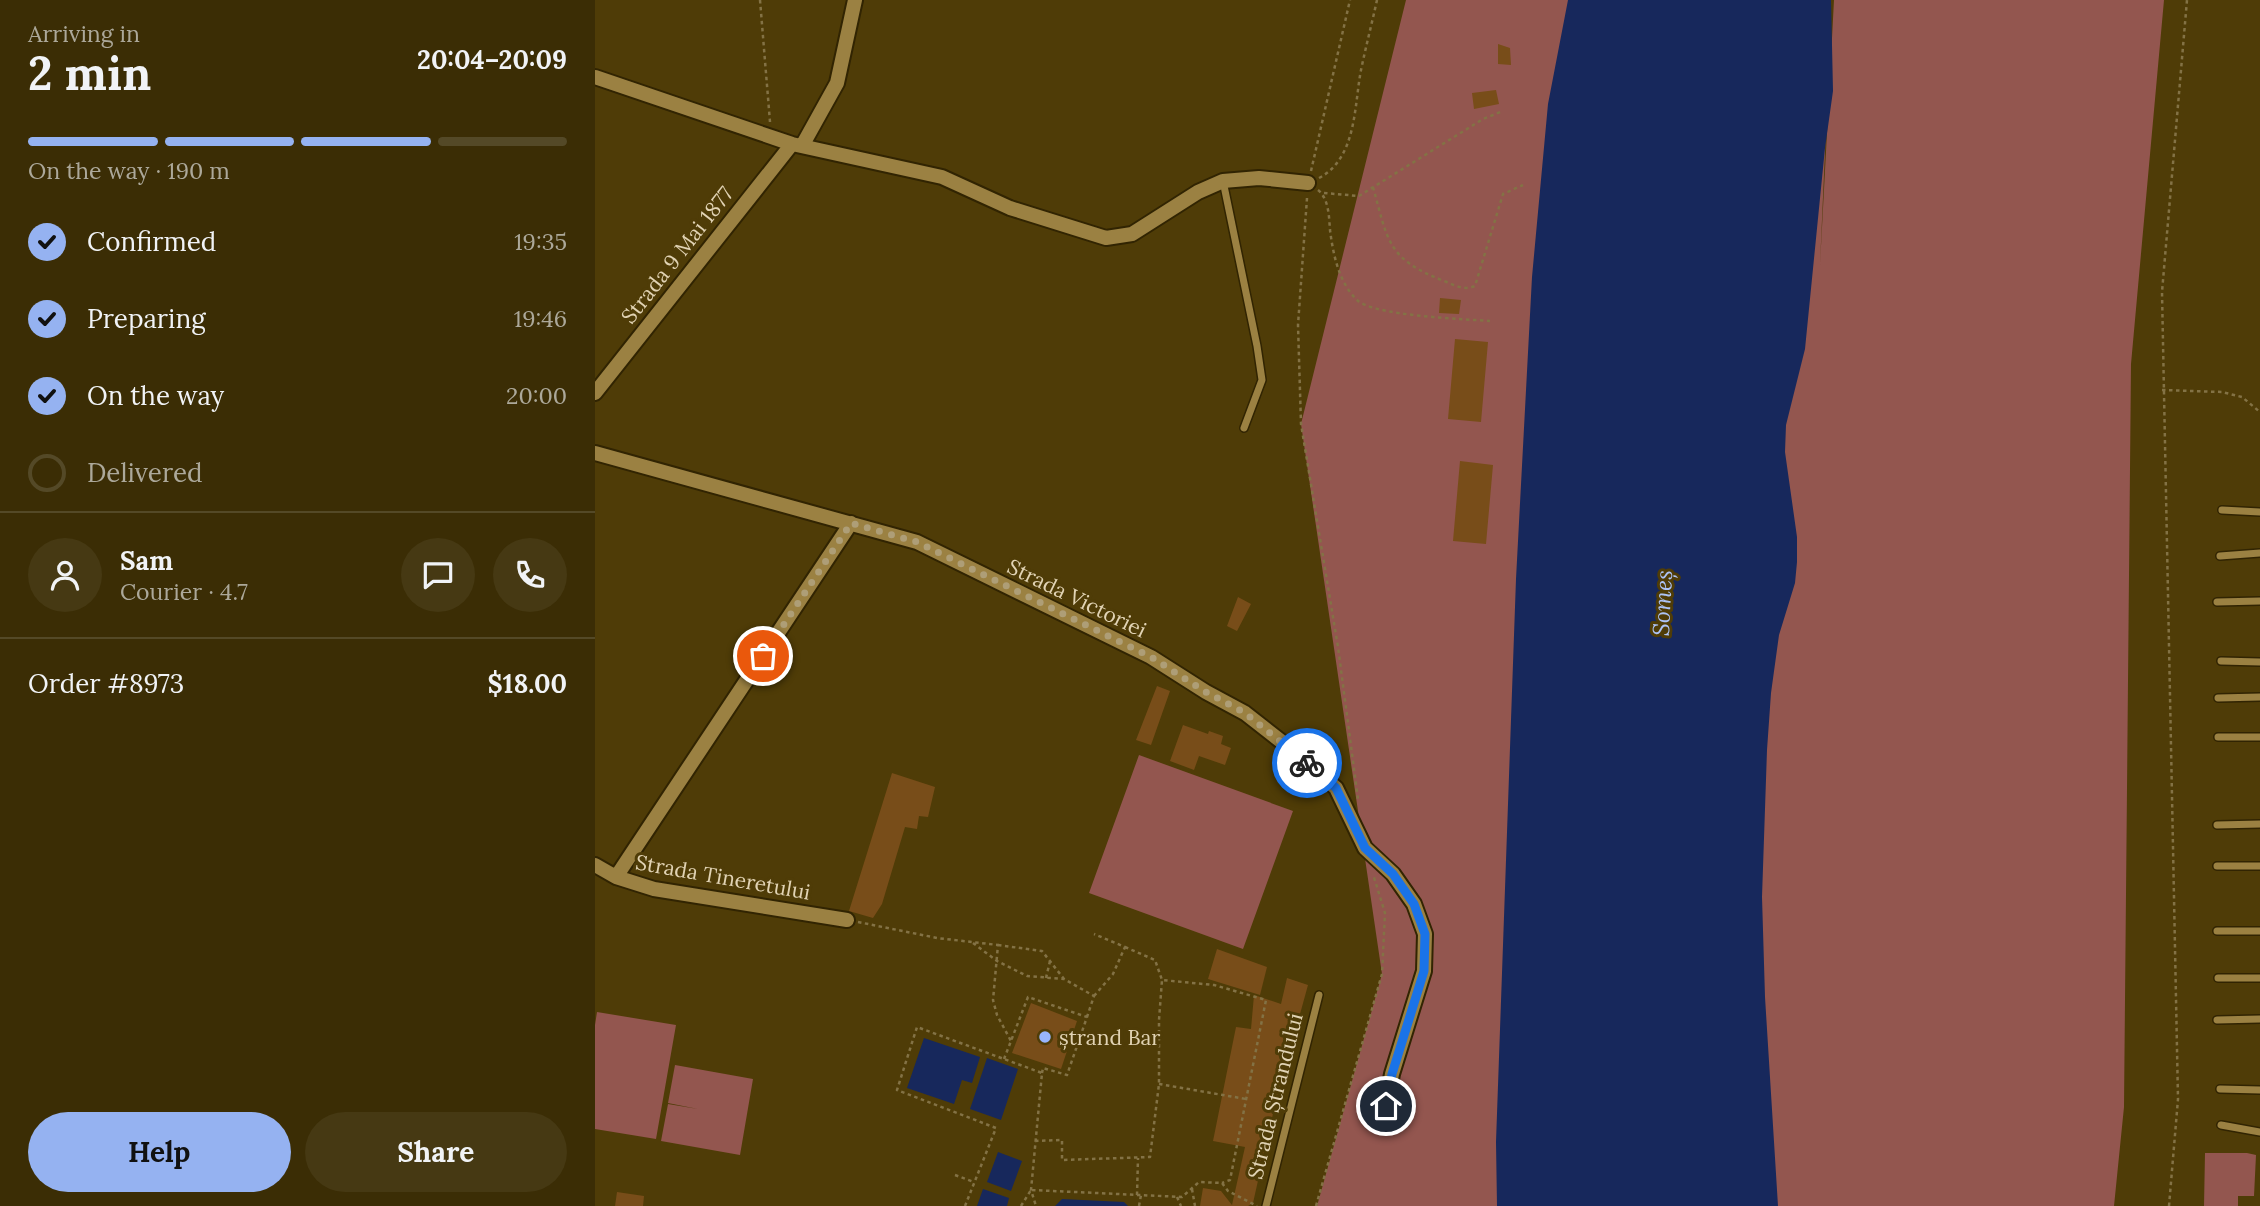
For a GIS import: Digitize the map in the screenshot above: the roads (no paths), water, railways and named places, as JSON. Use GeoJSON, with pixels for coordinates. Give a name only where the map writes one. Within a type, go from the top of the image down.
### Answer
{"type":"FeatureCollection","features":[{"type":"Feature","properties":{"kind":"street","name":"Strada 9 Mai 1877"},"geometry":{"type":"LineString","coordinates":[[595,393],[797,145],[837,83],[855,0]]}},
{"type":"Feature","properties":{"kind":"street"},"geometry":{"type":"LineString","coordinates":[[595,77],[771,138],[942,177],[1010,208],[1106,238],[1132,234],[1198,192],[1223,181],[1259,178],[1308,183]]}},
{"type":"Feature","properties":{"kind":"street","name":"Strada Victoriei"},"geometry":{"type":"LineString","coordinates":[[595,453],[917,542],[1151,657],[1245,713],[1336,788],[1365,848],[1393,874],[1414,904],[1425,934],[1424,971],[1392,1074],[1386,1106]]}},
{"type":"Feature","properties":{"kind":"street"},"geometry":{"type":"LineString","coordinates":[[616,877],[851,523]]}},
{"type":"Feature","properties":{"kind":"street","name":"Strada Tineretului"},"geometry":{"type":"LineString","coordinates":[[595,865],[616,877],[654,889],[847,920]]}},
{"type":"Feature","properties":{"kind":"lane"},"geometry":{"type":"LineString","coordinates":[[1223,181],[1262,380],[1244,428]]}},
{"type":"Feature","properties":{"kind":"lane"},"geometry":{"type":"LineString","coordinates":[[2222,510],[2260,512]]}},
{"type":"Feature","properties":{"kind":"lane"},"geometry":{"type":"LineString","coordinates":[[2220,556],[2260,553]]}},
{"type":"Feature","properties":{"kind":"lane"},"geometry":{"type":"LineString","coordinates":[[2217,602],[2260,601]]}},
{"type":"Feature","properties":{"kind":"lane"},"geometry":{"type":"LineString","coordinates":[[2221,661],[2260,662]]}},
{"type":"Feature","properties":{"kind":"lane"},"geometry":{"type":"LineString","coordinates":[[2218,698],[2260,697]]}},
{"type":"Feature","properties":{"kind":"lane"},"geometry":{"type":"LineString","coordinates":[[2218,737],[2260,737]]}},
{"type":"Feature","properties":{"kind":"lane"},"geometry":{"type":"LineString","coordinates":[[2217,825],[2260,824]]}},
{"type":"Feature","properties":{"kind":"lane"},"geometry":{"type":"LineString","coordinates":[[2217,866],[2260,866]]}},
{"type":"Feature","properties":{"kind":"lane"},"geometry":{"type":"LineString","coordinates":[[2217,931],[2260,931]]}},
{"type":"Feature","properties":{"kind":"lane"},"geometry":{"type":"LineString","coordinates":[[2218,978],[2260,978]]}},
{"type":"Feature","properties":{"kind":"lane","name":"Strada Ștrandului"},"geometry":{"type":"LineString","coordinates":[[1266,1206],[1319,995]]}},
{"type":"Feature","properties":{"kind":"lane"},"geometry":{"type":"LineString","coordinates":[[2217,1020],[2260,1019]]}},
{"type":"Feature","properties":{"kind":"lane"},"geometry":{"type":"LineString","coordinates":[[2220,1089],[2260,1090]]}},
{"type":"Feature","properties":{"kind":"lane"},"geometry":{"type":"LineString","coordinates":[[2221,1125],[2260,1132]]}},
{"type":"Feature","properties":{"kind":"water","name":"Someș"},"geometry":{"type":"Polygon","coordinates":[[[1568,0],[1831,0],[1833,91],[1805,349],[1786,425],[1785,452],[1797,537],[1797,562],[1795,583],[1779,635],[1767,750],[1762,897],[1765,997],[1778,1206],[1497,1206],[1496,1142],[1516,579],[1532,277],[1548,104],[1568,0]]]}},
{"type":"Feature","properties":{"kind":"water"},"geometry":{"type":"Polygon","coordinates":[[[924,1038],[980,1057],[972,1083],[962,1080],[954,1104],[907,1088],[924,1038]]]}},
{"type":"Feature","properties":{"kind":"water"},"geometry":{"type":"Polygon","coordinates":[[[987,1058],[1018,1069],[1001,1120],[970,1109],[987,1058]]]}},
{"type":"Feature","properties":{"kind":"water"},"geometry":{"type":"Polygon","coordinates":[[[998,1152],[1022,1161],[1011,1191],[987,1182],[998,1152]]]}},
{"type":"Feature","properties":{"kind":"water"},"geometry":{"type":"Polygon","coordinates":[[[983,1189],[1009,1198],[1007,1206],[977,1206],[983,1189]]]}},
{"type":"Feature","properties":{"kind":"water"},"geometry":{"type":"Polygon","coordinates":[[[1062,1199],[1124,1202],[1128,1206],[1055,1206],[1062,1199]]]}},
{"type":"Feature","properties":{"kind":"place","name":"ștrand Bar"},"geometry":{"type":"Point","coordinates":[1045,1037]}}]}
